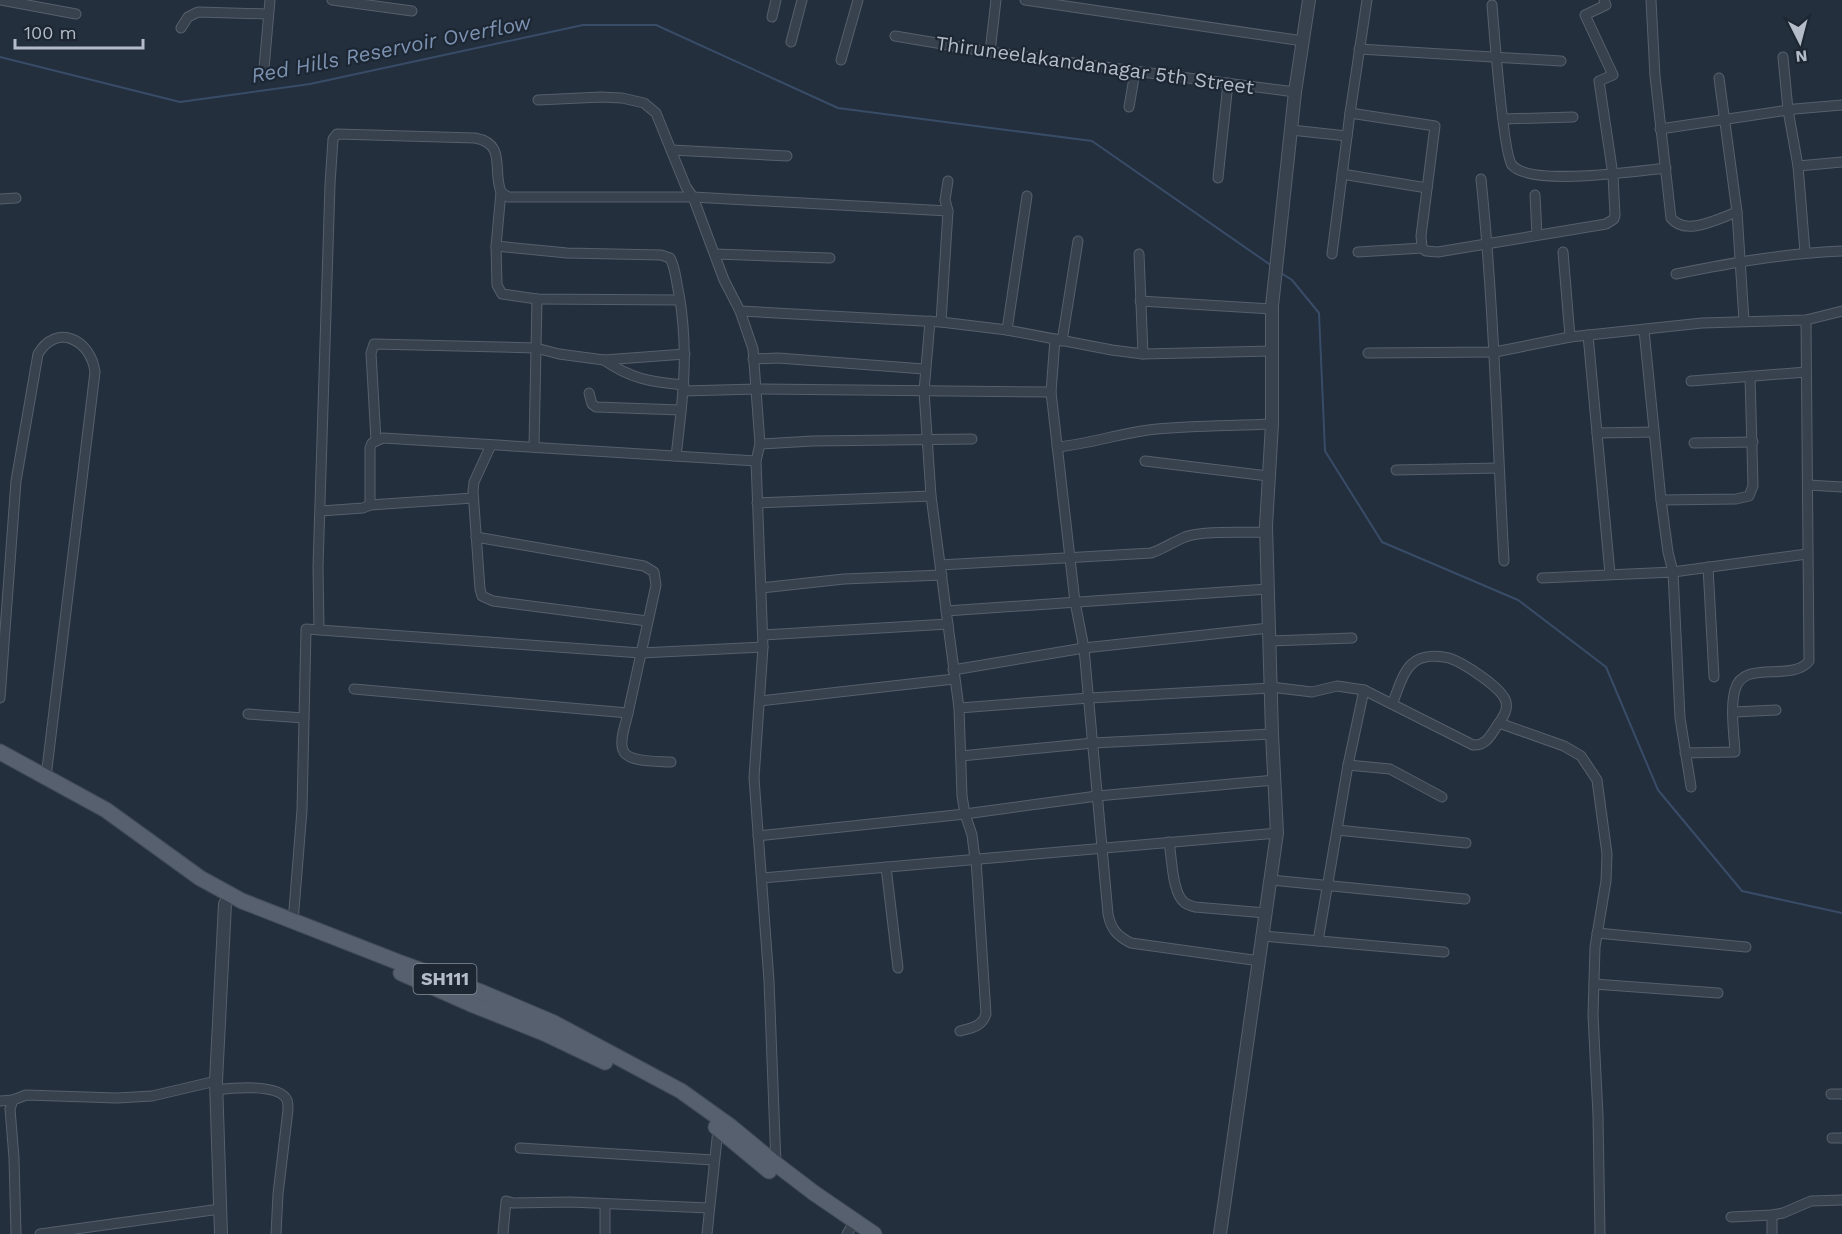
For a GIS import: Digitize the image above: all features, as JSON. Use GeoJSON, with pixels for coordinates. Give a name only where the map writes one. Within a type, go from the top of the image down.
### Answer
{"type":"FeatureCollection","features":[{"type":"Feature","properties":{"kind":"main road","name":"SH111"},"geometry":{"type":"LineString","coordinates":[[0,752],[106,810],[200,878],[242,901],[481,992],[554,1023],[681,1091],[730,1126],[772,1168]]}},
{"type":"Feature","properties":{"kind":"main road","name":"SH111"},"geometry":{"type":"LineString","coordinates":[[0,759],[152,850],[200,888],[225,904],[411,977],[544,1033],[662,1092],[772,1168],[852,1230],[874,1234]]}},
{"type":"Feature","properties":{"kind":"street"},"geometry":{"type":"LineString","coordinates":[[1,0],[75,15]]}},
{"type":"Feature","properties":{"kind":"street"},"geometry":{"type":"LineString","coordinates":[[264,68],[270,0]]}},
{"type":"Feature","properties":{"kind":"street"},"geometry":{"type":"LineString","coordinates":[[332,0],[412,11]]}},
{"type":"Feature","properties":{"kind":"street"},"geometry":{"type":"LineString","coordinates":[[772,17],[776,0]]}},
{"type":"Feature","properties":{"kind":"street"},"geometry":{"type":"LineString","coordinates":[[791,42],[802,0]]}},
{"type":"Feature","properties":{"kind":"street"},"geometry":{"type":"LineString","coordinates":[[841,60],[858,0]]}},
{"type":"Feature","properties":{"kind":"street"},"geometry":{"type":"LineString","coordinates":[[990,52],[996,0]]}},
{"type":"Feature","properties":{"kind":"street"},"geometry":{"type":"LineString","coordinates":[[1025,0],[1303,41]]}},
{"type":"Feature","properties":{"kind":"street"},"geometry":{"type":"LineString","coordinates":[[1220,1234],[1277,833],[1266,532],[1272,424],[1272,307],[1295,92],[1309,0]]}},
{"type":"Feature","properties":{"kind":"street"},"geometry":{"type":"LineString","coordinates":[[1332,254],[1367,0]]}},
{"type":"Feature","properties":{"kind":"street"},"geometry":{"type":"LineString","coordinates":[[1358,252],[1422,248],[1426,251],[1438,252],[1606,224],[1611,221],[1615,215],[1612,175],[1599,81],[1613,75],[1584,15],[1606,5],[1604,0]]}},
{"type":"Feature","properties":{"kind":"street"},"geometry":{"type":"LineString","coordinates":[[1650,0],[1660,129],[1671,218],[1681,226],[1693,226],[1737,212]]}},
{"type":"Feature","properties":{"kind":"street"},"geometry":{"type":"LineString","coordinates":[[1492,5],[1503,119],[1511,163],[1519,170],[1540,176],[1612,175],[1666,168]]}},
{"type":"Feature","properties":{"kind":"street"},"geometry":{"type":"LineString","coordinates":[[182,28],[188,17],[198,12],[268,14]]}},
{"type":"Feature","properties":{"kind":"street","name":"Thiruneelakandanagar 5th Street"},"geometry":{"type":"LineString","coordinates":[[895,36],[990,52],[1295,92]]}},
{"type":"Feature","properties":{"kind":"street"},"geometry":{"type":"LineString","coordinates":[[1359,49],[1561,61]]}},
{"type":"Feature","properties":{"kind":"street"},"geometry":{"type":"LineString","coordinates":[[1783,57],[1788,110],[1798,166],[1805,252]]}},
{"type":"Feature","properties":{"kind":"street"},"geometry":{"type":"LineString","coordinates":[[1129,107],[1135,72]]}},
{"type":"Feature","properties":{"kind":"street"},"geometry":{"type":"LineString","coordinates":[[1719,78],[1737,212],[1744,321]]}},
{"type":"Feature","properties":{"kind":"street"},"geometry":{"type":"LineString","coordinates":[[1218,178],[1228,83]]}},
{"type":"Feature","properties":{"kind":"street"},"geometry":{"type":"LineString","coordinates":[[537,100],[622,98],[644,103],[656,113],[686,187],[693,196],[724,280],[740,310],[753,348],[760,444],[756,461],[763,635],[753,778],[769,981],[772,1168]]}},
{"type":"Feature","properties":{"kind":"street"},"geometry":{"type":"LineString","coordinates":[[1660,129],[1788,110],[1842,105]]}},
{"type":"Feature","properties":{"kind":"street"},"geometry":{"type":"LineString","coordinates":[[1350,113],[1436,126],[1420,236],[1422,248]]}},
{"type":"Feature","properties":{"kind":"street"},"geometry":{"type":"LineString","coordinates":[[1503,119],[1573,117]]}},
{"type":"Feature","properties":{"kind":"street"},"geometry":{"type":"LineString","coordinates":[[1291,130],[1347,136]]}},
{"type":"Feature","properties":{"kind":"street"},"geometry":{"type":"LineString","coordinates":[[319,629],[318,567],[330,184],[333,139],[337,134],[476,138],[493,144],[501,192],[496,246],[499,290],[507,296],[537,299],[680,300]]}},
{"type":"Feature","properties":{"kind":"street"},"geometry":{"type":"LineString","coordinates":[[671,150],[787,156]]}},
{"type":"Feature","properties":{"kind":"street"},"geometry":{"type":"LineString","coordinates":[[1798,166],[1842,162]]}},
{"type":"Feature","properties":{"kind":"street"},"geometry":{"type":"LineString","coordinates":[[1342,174],[1427,188]]}},
{"type":"Feature","properties":{"kind":"street"},"geometry":{"type":"LineString","coordinates":[[1481,179],[1495,352],[1504,561]]}},
{"type":"Feature","properties":{"kind":"street"},"geometry":{"type":"LineString","coordinates":[[941,322],[948,211],[945,200],[948,181]]}},
{"type":"Feature","properties":{"kind":"street"},"geometry":{"type":"LineString","coordinates":[[501,192],[508,197],[525,198],[693,196],[948,211]]}},
{"type":"Feature","properties":{"kind":"street"},"geometry":{"type":"LineString","coordinates":[[1534,195],[1537,235]]}},
{"type":"Feature","properties":{"kind":"street"},"geometry":{"type":"LineString","coordinates":[[1007,330],[1027,196]]}},
{"type":"Feature","properties":{"kind":"street"},"geometry":{"type":"LineString","coordinates":[[0,199],[16,198]]}},
{"type":"Feature","properties":{"kind":"street"},"geometry":{"type":"LineString","coordinates":[[1078,241],[1051,392],[1075,602],[1084,648],[1110,923],[1115,932],[1131,943],[1260,961]]}},
{"type":"Feature","properties":{"kind":"street"},"geometry":{"type":"LineString","coordinates":[[496,246],[567,253],[666,256],[670,258],[680,300],[685,354],[684,388],[676,456]]}},
{"type":"Feature","properties":{"kind":"street"},"geometry":{"type":"LineString","coordinates":[[1676,274],[1741,261],[1805,252],[1842,250]]}},
{"type":"Feature","properties":{"kind":"street"},"geometry":{"type":"LineString","coordinates":[[1563,252],[1570,337]]}},
{"type":"Feature","properties":{"kind":"street"},"geometry":{"type":"LineString","coordinates":[[715,254],[830,258]]}},
{"type":"Feature","properties":{"kind":"street"},"geometry":{"type":"LineString","coordinates":[[1139,254],[1143,354]]}},
{"type":"Feature","properties":{"kind":"street"},"geometry":{"type":"LineString","coordinates":[[534,447],[537,299]]}},
{"type":"Feature","properties":{"kind":"street"},"geometry":{"type":"LineString","coordinates":[[1140,301],[1272,307]]}},
{"type":"Feature","properties":{"kind":"street"},"geometry":{"type":"LineString","coordinates":[[740,310],[941,322],[1007,330],[1143,354],[1272,351]]}},
{"type":"Feature","properties":{"kind":"street"},"geometry":{"type":"LineString","coordinates":[[1368,353],[1495,352],[1570,337],[1702,323],[1806,320],[1842,311]]}},
{"type":"Feature","properties":{"kind":"street"},"geometry":{"type":"LineString","coordinates":[[1685,753],[1735,752],[1734,693],[1737,684],[1743,677],[1792,670],[1805,666],[1809,662],[1806,320]]}},
{"type":"Feature","properties":{"kind":"street"},"geometry":{"type":"LineString","coordinates":[[930,321],[924,369],[924,391],[931,496],[959,708],[965,814],[972,835],[975,859],[986,1014],[985,1019],[979,1025],[960,1030]]}},
{"type":"Feature","properties":{"kind":"street"},"geometry":{"type":"LineString","coordinates":[[1644,330],[1661,500],[1673,572],[1680,718],[1691,787]]}},
{"type":"Feature","properties":{"kind":"street"},"geometry":{"type":"LineString","coordinates":[[1588,335],[1610,573]]}},
{"type":"Feature","properties":{"kind":"street"},"geometry":{"type":"LineString","coordinates":[[0,699],[16,481],[38,354],[44,343],[54,339],[68,338],[86,347],[93,359],[95,372],[46,777]]}},
{"type":"Feature","properties":{"kind":"street"},"geometry":{"type":"LineString","coordinates":[[376,440],[371,353],[374,344],[536,348],[604,360],[685,354]]}},
{"type":"Feature","properties":{"kind":"street"},"geometry":{"type":"LineString","coordinates":[[753,359],[778,358],[924,369]]}},
{"type":"Feature","properties":{"kind":"street"},"geometry":{"type":"LineString","coordinates":[[604,360],[642,380],[684,388],[1051,392]]}},
{"type":"Feature","properties":{"kind":"street"},"geometry":{"type":"LineString","coordinates":[[1691,381],[1806,372]]}},
{"type":"Feature","properties":{"kind":"street"},"geometry":{"type":"LineString","coordinates":[[1661,500],[1736,499],[1749,496],[1753,486],[1750,376]]}},
{"type":"Feature","properties":{"kind":"street"},"geometry":{"type":"LineString","coordinates":[[589,393],[592,404],[596,407],[681,410]]}},
{"type":"Feature","properties":{"kind":"street"},"geometry":{"type":"LineString","coordinates":[[1057,447],[1156,429],[1272,424]]}},
{"type":"Feature","properties":{"kind":"street"},"geometry":{"type":"LineString","coordinates":[[1597,433],[1654,432]]}},
{"type":"Feature","properties":{"kind":"street"},"geometry":{"type":"LineString","coordinates":[[370,505],[370,448],[376,440],[383,438],[756,461]]}},
{"type":"Feature","properties":{"kind":"street"},"geometry":{"type":"LineString","coordinates":[[760,444],[972,439]]}},
{"type":"Feature","properties":{"kind":"street"},"geometry":{"type":"LineString","coordinates":[[1694,443],[1753,442]]}},
{"type":"Feature","properties":{"kind":"street"},"geometry":{"type":"LineString","coordinates":[[491,445],[474,482],[476,537],[482,596],[486,599],[647,621]]}},
{"type":"Feature","properties":{"kind":"street"},"geometry":{"type":"LineString","coordinates":[[1145,461],[1268,476]]}},
{"type":"Feature","properties":{"kind":"street"},"geometry":{"type":"LineString","coordinates":[[1396,470],[1499,468]]}},
{"type":"Feature","properties":{"kind":"street"},"geometry":{"type":"LineString","coordinates":[[1808,485],[1842,487]]}},
{"type":"Feature","properties":{"kind":"street"},"geometry":{"type":"LineString","coordinates":[[757,503],[931,496]]}},
{"type":"Feature","properties":{"kind":"street"},"geometry":{"type":"LineString","coordinates":[[321,511],[363,508],[370,505],[474,498]]}},
{"type":"Feature","properties":{"kind":"street"},"geometry":{"type":"LineString","coordinates":[[940,565],[1150,553],[1197,534],[1266,532]]}},
{"type":"Feature","properties":{"kind":"street"},"geometry":{"type":"LineString","coordinates":[[476,537],[650,568],[656,578],[656,585],[622,743],[626,755],[637,760],[671,762]]}},
{"type":"Feature","properties":{"kind":"street"},"geometry":{"type":"LineString","coordinates":[[1542,578],[1610,573],[1673,572],[1807,554]]}},
{"type":"Feature","properties":{"kind":"street"},"geometry":{"type":"LineString","coordinates":[[1708,567],[1714,677]]}},
{"type":"Feature","properties":{"kind":"street"},"geometry":{"type":"LineString","coordinates":[[761,588],[844,579],[942,575]]}},
{"type":"Feature","properties":{"kind":"street"},"geometry":{"type":"LineString","coordinates":[[946,611],[1268,589]]}},
{"type":"Feature","properties":{"kind":"street"},"geometry":{"type":"LineString","coordinates":[[763,635],[948,624]]}},
{"type":"Feature","properties":{"kind":"street"},"geometry":{"type":"LineString","coordinates":[[293,922],[302,810],[306,629],[641,653],[763,647]]}},
{"type":"Feature","properties":{"kind":"street"},"geometry":{"type":"LineString","coordinates":[[760,701],[953,675],[1084,648],[1269,635],[1352,638]]}},
{"type":"Feature","properties":{"kind":"street"},"geometry":{"type":"LineString","coordinates":[[959,708],[1271,688],[1312,692],[1336,686],[1364,690],[1473,745],[1480,745],[1486,742],[1499,723],[1507,704],[1503,694],[1496,686],[1450,658],[1436,656],[1424,657],[1413,662],[1392,704]]}},
{"type":"Feature","properties":{"kind":"street"},"geometry":{"type":"LineString","coordinates":[[354,689],[628,713]]}},
{"type":"Feature","properties":{"kind":"street"},"geometry":{"type":"LineString","coordinates":[[1318,941],[1348,765],[1364,690]]}},
{"type":"Feature","properties":{"kind":"street"},"geometry":{"type":"LineString","coordinates":[[1734,712],[1776,710]]}},
{"type":"Feature","properties":{"kind":"street"},"geometry":{"type":"LineString","coordinates":[[248,714],[304,718]]}},
{"type":"Feature","properties":{"kind":"street"},"geometry":{"type":"LineString","coordinates":[[1499,723],[1564,746],[1581,756],[1597,780],[1607,854],[1606,881],[1594,947],[1593,1015],[1598,1115],[1600,1234]]}},
{"type":"Feature","properties":{"kind":"street"},"geometry":{"type":"LineString","coordinates":[[961,756],[1092,743],[1272,734]]}},
{"type":"Feature","properties":{"kind":"street"},"geometry":{"type":"LineString","coordinates":[[1348,765],[1390,769],[1442,798]]}},
{"type":"Feature","properties":{"kind":"street"},"geometry":{"type":"LineString","coordinates":[[758,836],[965,814],[1098,796],[1275,780]]}},
{"type":"Feature","properties":{"kind":"street"},"geometry":{"type":"LineString","coordinates":[[1337,830],[1466,843]]}},
{"type":"Feature","properties":{"kind":"street"},"geometry":{"type":"LineString","coordinates":[[762,878],[1277,833]]}},
{"type":"Feature","properties":{"kind":"street"},"geometry":{"type":"LineString","coordinates":[[1169,842],[1179,896],[1186,903],[1195,907],[1266,913]]}},
{"type":"Feature","properties":{"kind":"street"},"geometry":{"type":"LineString","coordinates":[[886,867],[898,968]]}},
{"type":"Feature","properties":{"kind":"street"},"geometry":{"type":"LineString","coordinates":[[1271,880],[1465,899]]}},
{"type":"Feature","properties":{"kind":"street"},"geometry":{"type":"LineString","coordinates":[[221,1234],[216,1085],[225,904]]}},
{"type":"Feature","properties":{"kind":"street"},"geometry":{"type":"LineString","coordinates":[[1597,933],[1746,947]]}},
{"type":"Feature","properties":{"kind":"street"},"geometry":{"type":"LineString","coordinates":[[1263,936],[1444,952]]}},
{"type":"Feature","properties":{"kind":"street"},"geometry":{"type":"LineString","coordinates":[[1594,984],[1718,993]]}},
{"type":"Feature","properties":{"kind":"street"},"geometry":{"type":"LineString","coordinates":[[0,1101],[13,1100],[26,1095],[117,1098],[152,1096],[216,1085],[251,1087],[282,1095],[287,1100],[288,1110],[278,1194],[276,1234]]}},
{"type":"Feature","properties":{"kind":"street"},"geometry":{"type":"LineString","coordinates":[[1831,1094],[1842,1094]]}},
{"type":"Feature","properties":{"kind":"street"},"geometry":{"type":"LineString","coordinates":[[13,1100],[10,1109],[16,1234]]}},
{"type":"Feature","properties":{"kind":"street"},"geometry":{"type":"LineString","coordinates":[[707,1234],[718,1129]]}},
{"type":"Feature","properties":{"kind":"street"},"geometry":{"type":"LineString","coordinates":[[1832,1138],[1842,1138]]}},
{"type":"Feature","properties":{"kind":"street"},"geometry":{"type":"LineString","coordinates":[[520,1148],[713,1160]]}},
{"type":"Feature","properties":{"kind":"street"},"geometry":{"type":"LineString","coordinates":[[1731,1217],[1772,1215],[1783,1213],[1811,1201],[1842,1200]]}},
{"type":"Feature","properties":{"kind":"street"},"geometry":{"type":"LineString","coordinates":[[503,1234],[506,1201],[709,1208]]}},
{"type":"Feature","properties":{"kind":"street"},"geometry":{"type":"LineString","coordinates":[[605,1204],[605,1234]]}},
{"type":"Feature","properties":{"kind":"street"},"geometry":{"type":"LineString","coordinates":[[40,1234],[220,1209]]}},
{"type":"Feature","properties":{"kind":"street"},"geometry":{"type":"LineString","coordinates":[[1772,1215],[1772,1234]]}},
{"type":"Feature","properties":{"kind":"waterway","name":"Red Hills Reservoir Overflow"},"geometry":{"type":"LineString","coordinates":[[0,57],[180,102],[310,84],[583,25],[656,25],[838,108],[1092,141],[1272,266]]}},
{"type":"Feature","properties":{"kind":"waterway","name":"Red Hills Reservoir Overflow"},"geometry":{"type":"LineString","coordinates":[[1281,273],[1292,280],[1319,313],[1325,451],[1382,542],[1518,600],[1606,667],[1658,790],[1742,891],[1842,913]]}}]}
